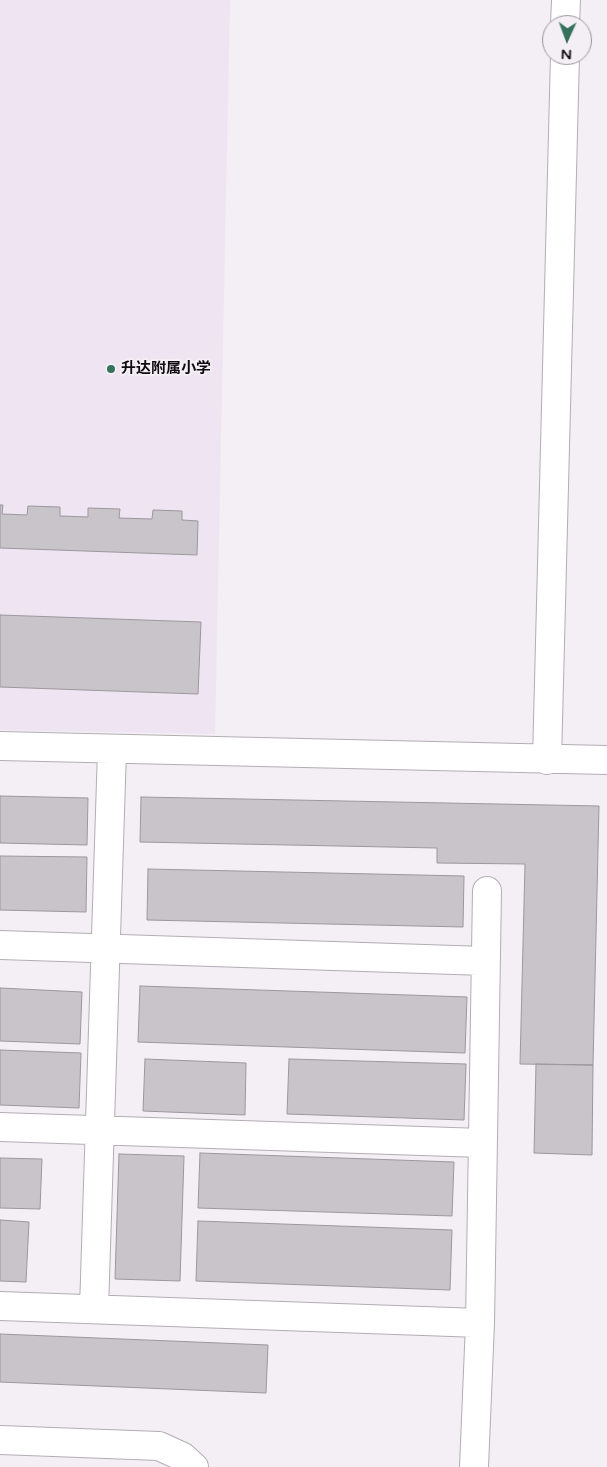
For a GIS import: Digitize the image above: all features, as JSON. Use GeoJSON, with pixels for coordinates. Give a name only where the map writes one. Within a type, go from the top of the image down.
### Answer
{"type":"FeatureCollection","features":[{"type":"Feature","properties":{"kind":"street"},"geometry":{"type":"LineString","coordinates":[[565,15],[566,0]]}},
{"type":"Feature","properties":{"kind":"street"},"geometry":{"type":"LineString","coordinates":[[547,760],[565,65]]}},
{"type":"Feature","properties":{"kind":"street"},"geometry":{"type":"LineString","coordinates":[[0,746],[607,760]]}},
{"type":"Feature","properties":{"kind":"street"},"geometry":{"type":"LineString","coordinates":[[94,1309],[112,750]]}},
{"type":"Feature","properties":{"kind":"street"},"geometry":{"type":"LineString","coordinates":[[474,1467],[480,1323],[487,891]]}},
{"type":"Feature","properties":{"kind":"street"},"geometry":{"type":"LineString","coordinates":[[0,945],[485,961]]}},
{"type":"Feature","properties":{"kind":"street"},"geometry":{"type":"LineString","coordinates":[[0,1127],[482,1143]]}},
{"type":"Feature","properties":{"kind":"street"},"geometry":{"type":"LineString","coordinates":[[0,1306],[480,1323]]}},
{"type":"Feature","properties":{"kind":"street"},"geometry":{"type":"LineString","coordinates":[[0,1440],[159,1446],[183,1457],[194,1467]]}},
{"type":"Feature","properties":{"kind":"shaded area","name":"升达附属小学"},"geometry":{"type":"Polygon","coordinates":[[[0,0],[230,0],[215,734],[0,730],[0,0]]]}},
{"type":"Feature","properties":{"kind":"building"},"geometry":{"type":"Polygon","coordinates":[[[0,505],[3,505],[2,514],[27,515],[28,506],[60,507],[60,516],[88,517],[88,508],[120,509],[119,518],[152,519],[153,510],[182,511],[182,520],[198,521],[197,555],[0,548],[0,505]]]}},
{"type":"Feature","properties":{"kind":"building"},"geometry":{"type":"Polygon","coordinates":[[[0,615],[201,622],[198,694],[0,687],[0,615]]]}},
{"type":"Feature","properties":{"kind":"building"},"geometry":{"type":"Polygon","coordinates":[[[0,796],[88,798],[87,845],[0,843],[0,796]]]}},
{"type":"Feature","properties":{"kind":"building"},"geometry":{"type":"Polygon","coordinates":[[[141,797],[599,806],[593,1065],[520,1064],[525,864],[437,863],[437,848],[140,842],[141,797]]]}},
{"type":"Feature","properties":{"kind":"building"},"geometry":{"type":"Polygon","coordinates":[[[0,856],[87,857],[86,912],[0,910],[0,856]]]}},
{"type":"Feature","properties":{"kind":"building"},"geometry":{"type":"Polygon","coordinates":[[[148,869],[464,876],[463,927],[147,920],[148,869]]]}},
{"type":"Feature","properties":{"kind":"building"},"geometry":{"type":"Polygon","coordinates":[[[140,986],[467,997],[465,1053],[138,1042],[140,986]]]}},
{"type":"Feature","properties":{"kind":"building"},"geometry":{"type":"Polygon","coordinates":[[[0,988],[82,992],[80,1044],[0,1041],[0,988]]]}},
{"type":"Feature","properties":{"kind":"building"},"geometry":{"type":"Polygon","coordinates":[[[0,1050],[81,1053],[79,1108],[0,1105],[0,1050]]]}},
{"type":"Feature","properties":{"kind":"building"},"geometry":{"type":"Polygon","coordinates":[[[145,1059],[246,1063],[245,1115],[143,1111],[145,1059]]]}},
{"type":"Feature","properties":{"kind":"building"},"geometry":{"type":"Polygon","coordinates":[[[289,1059],[466,1064],[464,1120],[287,1114],[289,1059]]]}},
{"type":"Feature","properties":{"kind":"building"},"geometry":{"type":"Polygon","coordinates":[[[536,1064],[593,1065],[592,1155],[534,1153],[536,1064]]]}},
{"type":"Feature","properties":{"kind":"building"},"geometry":{"type":"Polygon","coordinates":[[[200,1153],[454,1162],[452,1216],[198,1208],[200,1153]]]}},
{"type":"Feature","properties":{"kind":"building"},"geometry":{"type":"Polygon","coordinates":[[[119,1154],[184,1156],[180,1281],[115,1279],[119,1154]]]}},
{"type":"Feature","properties":{"kind":"building"},"geometry":{"type":"Polygon","coordinates":[[[0,1158],[42,1159],[40,1209],[0,1208],[0,1158]]]}},
{"type":"Feature","properties":{"kind":"building"},"geometry":{"type":"Polygon","coordinates":[[[0,1220],[29,1222],[26,1282],[0,1281],[0,1220]]]}},
{"type":"Feature","properties":{"kind":"building"},"geometry":{"type":"Polygon","coordinates":[[[198,1221],[452,1230],[450,1290],[196,1281],[198,1221]]]}},
{"type":"Feature","properties":{"kind":"building"},"geometry":{"type":"Polygon","coordinates":[[[0,1334],[268,1345],[266,1393],[0,1382],[0,1334]]]}},
{"type":"Feature","properties":{"kind":"place","name":"升达附属小学"},"geometry":{"type":"Point","coordinates":[111,369]}}]}
